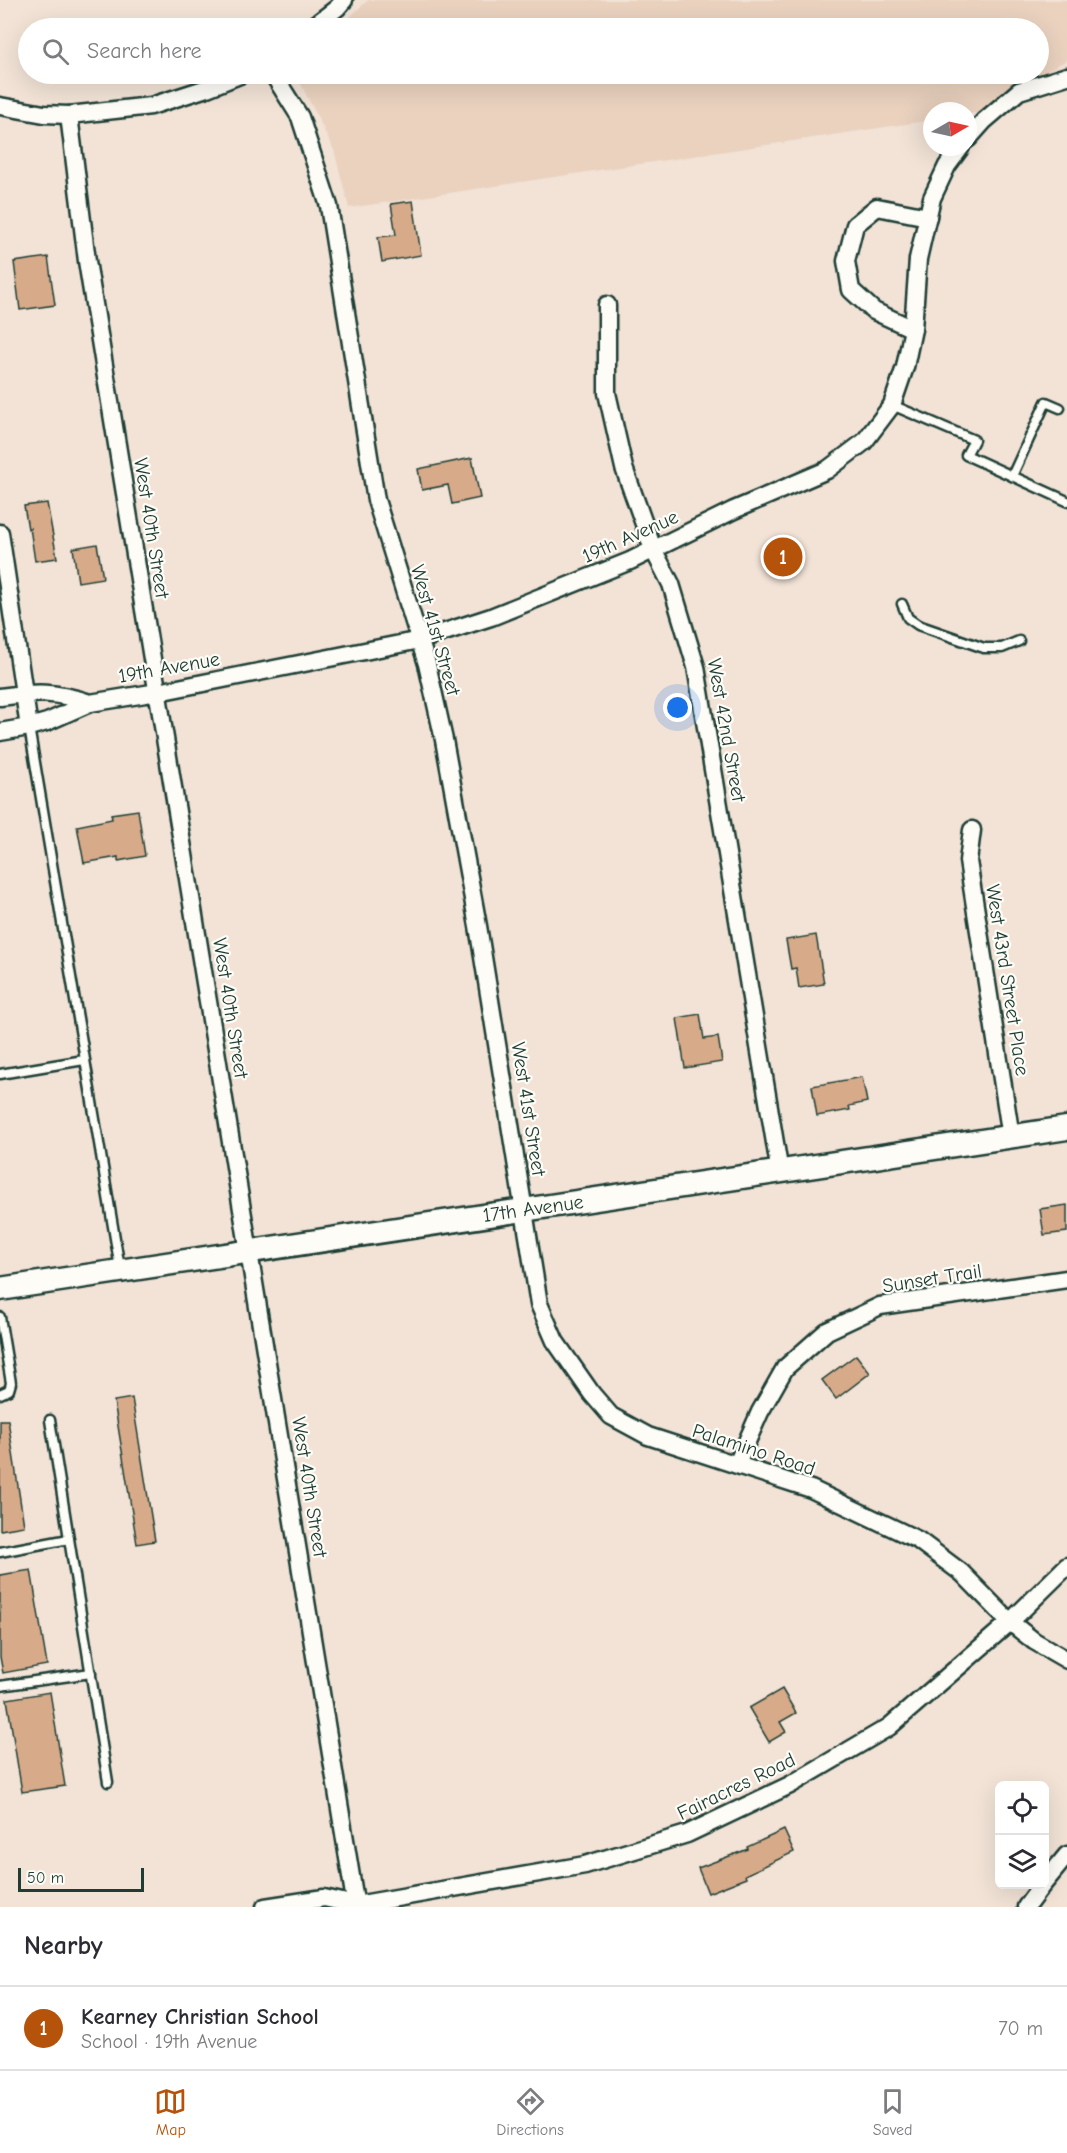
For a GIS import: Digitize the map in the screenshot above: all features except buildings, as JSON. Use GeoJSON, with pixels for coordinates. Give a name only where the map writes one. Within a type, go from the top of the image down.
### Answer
{"type":"FeatureCollection","features":[{"type":"Feature","properties":{"kind":"main road","name":"17th Avenue"},"geometry":{"type":"LineString","coordinates":[[0,1289],[1067,1128]]}},
{"type":"Feature","properties":{"kind":"street"},"geometry":{"type":"LineString","coordinates":[[324,18],[344,0]]}},
{"type":"Feature","properties":{"kind":"street"},"geometry":{"type":"LineString","coordinates":[[1049,82],[1067,76]]}},
{"type":"Feature","properties":{"kind":"street"},"geometry":{"type":"LineString","coordinates":[[0,106],[44,114],[69,115],[151,106],[217,84]]}},
{"type":"Feature","properties":{"kind":"street","name":"West 41st Street"},"geometry":{"type":"LineString","coordinates":[[279,84],[300,117],[329,206],[376,500],[420,640],[444,740],[476,914],[524,1209]]}},
{"type":"Feature","properties":{"kind":"street"},"geometry":{"type":"LineString","coordinates":[[977,129],[1018,91],[1041,84]]}},
{"type":"Feature","properties":{"kind":"street","name":"West 40th Street"},"geometry":{"type":"LineString","coordinates":[[69,115],[87,261],[250,1250],[354,1906]]}},
{"type":"Feature","properties":{"kind":"street","name":"19th Avenue"},"geometry":{"type":"LineString","coordinates":[[0,732],[29,727],[90,703],[158,692],[420,640],[491,617],[630,561],[734,510],[827,470],[864,442],[892,405],[905,367],[913,329],[918,259],[932,198],[947,166],[954,156]]}},
{"type":"Feature","properties":{"kind":"street"},"geometry":{"type":"LineString","coordinates":[[913,329],[874,311],[851,290],[846,261],[855,225],[877,207],[928,216]]}},
{"type":"Feature","properties":{"kind":"street","name":"West 42nd Street"},"geometry":{"type":"LineString","coordinates":[[607,305],[607,393],[624,468],[653,549],[671,584],[696,667],[780,1173]]}},
{"type":"Feature","properties":{"kind":"street"},"geometry":{"type":"LineString","coordinates":[[0,533],[29,727]]}},
{"type":"Feature","properties":{"kind":"street","name":"19th Avenue"},"geometry":{"type":"LineString","coordinates":[[0,697],[49,693],[65,695],[90,703]]}},
{"type":"Feature","properties":{"kind":"street","name":"West 43rd Street Place"},"geometry":{"type":"LineString","coordinates":[[972,830],[968,861],[1011,1137]]}},
{"type":"Feature","properties":{"kind":"street","name":"Palamino Road"},"geometry":{"type":"LineString","coordinates":[[524,1209],[539,1304],[555,1341],[592,1394],[611,1416],[648,1436],[811,1489],[918,1540],[962,1573],[1010,1622],[1034,1641],[1067,1660]]}},
{"type":"Feature","properties":{"kind":"street","name":"Sunset Trail"},"geometry":{"type":"LineString","coordinates":[[737,1464],[760,1413],[785,1368],[827,1331],[880,1306],[1067,1279]]}},
{"type":"Feature","properties":{"kind":"street","name":"Fairacres Road"},"geometry":{"type":"LineString","coordinates":[[265,1907],[324,1898],[354,1906],[585,1865],[687,1834],[790,1785],[889,1727],[1010,1622],[1067,1566]]}},
{"type":"Feature","properties":{"kind":"street"},"geometry":{"type":"LineString","coordinates":[[1049,1878],[1067,1855]]}},
{"type":"Feature","properties":{"kind":"street"},"geometry":{"type":"LineString","coordinates":[[1026,1907],[1040,1889]]}},
{"type":"Feature","properties":{"kind":"lane"},"geometry":{"type":"LineString","coordinates":[[1012,476],[1046,402],[1060,408]]}},
{"type":"Feature","properties":{"kind":"lane"},"geometry":{"type":"LineString","coordinates":[[892,405],[974,440],[966,455],[1067,501]]}},
{"type":"Feature","properties":{"kind":"lane"},"geometry":{"type":"LineString","coordinates":[[902,604],[908,618],[918,625],[984,648],[1002,648],[1018,641]]}},
{"type":"Feature","properties":{"kind":"lane"},"geometry":{"type":"LineString","coordinates":[[29,727],[120,1270]]}},
{"type":"Feature","properties":{"kind":"lane"},"geometry":{"type":"LineString","coordinates":[[0,1074],[84,1060]]}},
{"type":"Feature","properties":{"kind":"lane"},"geometry":{"type":"LineString","coordinates":[[0,1317],[11,1383],[9,1390],[0,1394]]}},
{"type":"Feature","properties":{"kind":"lane"},"geometry":{"type":"LineString","coordinates":[[51,1420],[108,1782]]}},
{"type":"Feature","properties":{"kind":"lane"},"geometry":{"type":"LineString","coordinates":[[0,1552],[69,1539]]}},
{"type":"Feature","properties":{"kind":"lane"},"geometry":{"type":"LineString","coordinates":[[0,1686],[91,1673]]}},
{"type":"Feature","properties":{"kind":"shaded area"},"geometry":{"type":"Polygon","coordinates":[[[368,0],[1067,0],[1067,60],[1049,70],[1049,18],[349,18],[368,0]]]}},
{"type":"Feature","properties":{"kind":"shaded area"},"geometry":{"type":"Polygon","coordinates":[[[301,84],[1022,84],[983,112],[977,113],[977,102],[923,102],[923,121],[349,208],[334,150],[301,84]]]}},
{"type":"Feature","properties":{"kind":"place","name":"Kearney Christian School"},"geometry":{"type":"Point","coordinates":[783,557]}}]}
